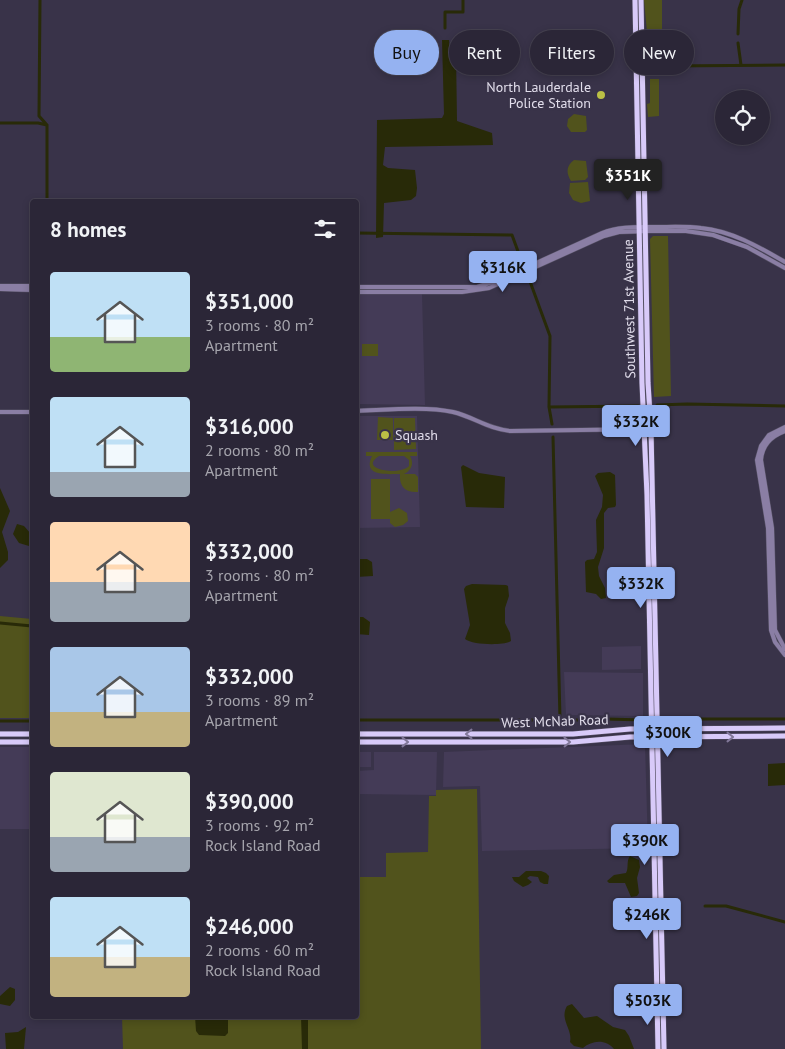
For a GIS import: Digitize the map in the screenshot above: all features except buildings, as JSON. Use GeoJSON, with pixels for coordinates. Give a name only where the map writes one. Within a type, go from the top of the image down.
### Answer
{"type":"FeatureCollection","features":[{"type":"Feature","properties":{"kind":"main road","name":"Southwest 71st Avenue"},"geometry":{"type":"LineString","coordinates":[[635,0],[642,229]]}},
{"type":"Feature","properties":{"kind":"main road","name":"Southwest 71st Avenue"},"geometry":{"type":"LineString","coordinates":[[641,0],[642,383],[648,430],[650,494],[648,575],[655,729]]}},
{"type":"Feature","properties":{"kind":"main road","name":"Southwest 71st Avenue"},"geometry":{"type":"LineString","coordinates":[[648,430],[646,482],[653,504],[657,672],[655,737]]}},
{"type":"Feature","properties":{"kind":"main road"},"geometry":{"type":"LineString","coordinates":[[648,575],[651,625],[656,631]]}},
{"type":"Feature","properties":{"kind":"main road"},"geometry":{"type":"LineString","coordinates":[[650,631],[653,637],[654,664],[657,672]]}},
{"type":"Feature","properties":{"kind":"main road","name":"West McNab Road"},"geometry":{"type":"LineString","coordinates":[[359,734],[573,734],[630,729],[785,728]]}},
{"type":"Feature","properties":{"kind":"main road"},"geometry":{"type":"LineString","coordinates":[[0,734],[30,734]]}},
{"type":"Feature","properties":{"kind":"main road"},"geometry":{"type":"LineString","coordinates":[[21,734],[21,742]]}},
{"type":"Feature","properties":{"kind":"main road","name":"West McNab Road"},"geometry":{"type":"LineString","coordinates":[[359,742],[573,742],[655,737],[785,736]]}},
{"type":"Feature","properties":{"kind":"main road"},"geometry":{"type":"LineString","coordinates":[[655,737],[658,1049]]}},
{"type":"Feature","properties":{"kind":"main road"},"geometry":{"type":"LineString","coordinates":[[655,737],[664,1049]]}},
{"type":"Feature","properties":{"kind":"main road"},"geometry":{"type":"LineString","coordinates":[[0,742],[30,742]]}},
{"type":"Feature","properties":{"kind":"street"},"geometry":{"type":"LineString","coordinates":[[359,292],[462,292],[489,288],[604,236],[642,229],[686,226],[718,231],[749,242],[785,262]]}},
{"type":"Feature","properties":{"kind":"street"},"geometry":{"type":"LineString","coordinates":[[359,287],[456,287],[483,285],[499,280],[602,232],[616,228],[686,231],[725,238],[785,268]]}},
{"type":"Feature","properties":{"kind":"street"},"geometry":{"type":"LineString","coordinates":[[0,288],[30,288]]}},
{"type":"Feature","properties":{"kind":"street"},"geometry":{"type":"LineString","coordinates":[[359,411],[443,410],[461,414],[491,428],[511,431],[648,430]]}},
{"type":"Feature","properties":{"kind":"street"},"geometry":{"type":"LineString","coordinates":[[0,412],[30,412]]}},
{"type":"Feature","properties":{"kind":"street"},"geometry":{"type":"LineString","coordinates":[[785,427],[769,435],[761,446],[757,460],[768,528],[772,630],[775,642],[785,655]]}},
{"type":"Feature","properties":{"kind":"street"},"geometry":{"type":"LineString","coordinates":[[785,431],[768,442],[761,460],[772,528],[775,630],[785,649]]}},
{"type":"Feature","properties":{"kind":"shaded area"},"geometry":{"type":"Polygon","coordinates":[[[644,0],[662,0],[662,30],[647,30],[644,0]]]}},
{"type":"Feature","properties":{"kind":"shaded area"},"geometry":{"type":"Polygon","coordinates":[[[442,40],[449,40],[449,75],[456,75],[457,121],[492,133],[493,145],[385,147],[383,165],[388,168],[415,170],[417,188],[416,196],[411,200],[384,203],[383,237],[376,238],[377,120],[442,118],[444,114],[442,40]]]}},
{"type":"Feature","properties":{"kind":"shaded area"},"geometry":{"type":"Polygon","coordinates":[[[650,79],[659,79],[659,116],[648,117],[647,104],[650,103],[650,79]]]}},
{"type":"Feature","properties":{"kind":"shaded area"},"geometry":{"type":"Polygon","coordinates":[[[574,114],[586,116],[587,130],[585,132],[571,132],[567,126],[568,119],[574,114]]]}},
{"type":"Feature","properties":{"kind":"shaded area"},"geometry":{"type":"Polygon","coordinates":[[[574,160],[586,161],[588,177],[585,180],[571,181],[569,178],[568,167],[574,160]]]}},
{"type":"Feature","properties":{"kind":"shaded area"},"geometry":{"type":"Polygon","coordinates":[[[588,182],[590,201],[581,203],[573,200],[569,193],[570,183],[588,182]]]}},
{"type":"Feature","properties":{"kind":"shaded area"},"geometry":{"type":"Polygon","coordinates":[[[653,236],[668,236],[671,396],[654,397],[650,239],[653,236]]]}},
{"type":"Feature","properties":{"kind":"shaded area"},"geometry":{"type":"Polygon","coordinates":[[[359,294],[422,294],[425,405],[359,404],[359,294]]]}},
{"type":"Feature","properties":{"kind":"shaded area"},"geometry":{"type":"Polygon","coordinates":[[[362,344],[378,344],[378,356],[362,356],[362,344]]]}},
{"type":"Feature","properties":{"kind":"shaded area"},"geometry":{"type":"Polygon","coordinates":[[[359,416],[417,416],[420,527],[359,528],[359,416]]]}},
{"type":"Feature","properties":{"kind":"shaded area"},"geometry":{"type":"Polygon","coordinates":[[[378,417],[393,418],[393,440],[377,440],[378,417]]]}},
{"type":"Feature","properties":{"kind":"shaded area"},"geometry":{"type":"Polygon","coordinates":[[[394,418],[415,418],[416,449],[394,450],[394,418]]]}},
{"type":"Feature","properties":{"kind":"shaded area"},"geometry":{"type":"Polygon","coordinates":[[[366,452],[417,452],[417,456],[410,456],[412,466],[404,474],[415,474],[418,477],[418,492],[404,488],[400,474],[383,474],[373,471],[370,468],[372,456],[366,456],[366,452]],[[379,456],[373,465],[382,470],[397,471],[404,469],[409,466],[409,460],[404,456],[379,456]]]}},
{"type":"Feature","properties":{"kind":"shaded area"},"geometry":{"type":"Polygon","coordinates":[[[463,465],[479,473],[505,477],[504,508],[466,507],[461,467],[463,465]]]}},
{"type":"Feature","properties":{"kind":"shaded area"},"geometry":{"type":"Polygon","coordinates":[[[610,472],[615,475],[616,505],[615,507],[608,508],[604,513],[604,548],[598,567],[599,576],[605,588],[606,598],[601,599],[596,594],[586,592],[585,562],[594,559],[597,552],[596,520],[602,507],[603,495],[595,476],[598,473],[610,472]]]}},
{"type":"Feature","properties":{"kind":"shaded area"},"geometry":{"type":"Polygon","coordinates":[[[371,479],[390,479],[390,512],[399,508],[407,513],[408,521],[403,525],[395,527],[390,523],[390,519],[371,519],[371,479]]]}},
{"type":"Feature","properties":{"kind":"shaded area"},"geometry":{"type":"Polygon","coordinates":[[[0,488],[10,511],[2,532],[8,552],[8,560],[0,568],[0,488]]]}},
{"type":"Feature","properties":{"kind":"shaded area"},"geometry":{"type":"Polygon","coordinates":[[[17,524],[24,526],[30,533],[30,546],[19,543],[13,534],[17,524]]]}},
{"type":"Feature","properties":{"kind":"shaded area"},"geometry":{"type":"Polygon","coordinates":[[[359,559],[367,559],[372,562],[373,576],[359,577],[359,559]]]}},
{"type":"Feature","properties":{"kind":"shaded area"},"geometry":{"type":"Polygon","coordinates":[[[472,584],[508,586],[509,596],[505,608],[505,623],[510,633],[511,641],[502,644],[488,644],[474,643],[465,639],[470,625],[464,589],[472,584]]]}},
{"type":"Feature","properties":{"kind":"shaded area"},"geometry":{"type":"Polygon","coordinates":[[[0,616],[30,619],[30,718],[0,718],[0,616]]]}},
{"type":"Feature","properties":{"kind":"shaded area"},"geometry":{"type":"Polygon","coordinates":[[[359,617],[363,617],[370,622],[369,635],[359,634],[359,617]]]}},
{"type":"Feature","properties":{"kind":"shaded area"},"geometry":{"type":"Polygon","coordinates":[[[641,646],[641,669],[602,670],[602,647],[641,646]]]}},
{"type":"Feature","properties":{"kind":"shaded area"},"geometry":{"type":"Polygon","coordinates":[[[564,672],[643,673],[643,716],[566,715],[564,672]]]}},
{"type":"Feature","properties":{"kind":"shaded area"},"geometry":{"type":"Polygon","coordinates":[[[645,744],[648,848],[482,851],[480,786],[443,787],[444,752],[645,744]]]}},
{"type":"Feature","properties":{"kind":"shaded area"},"geometry":{"type":"Polygon","coordinates":[[[0,747],[30,747],[30,829],[0,829],[0,747]]]}},
{"type":"Feature","properties":{"kind":"shaded area"},"geometry":{"type":"Polygon","coordinates":[[[359,752],[371,752],[371,767],[359,767],[359,752]]]}},
{"type":"Feature","properties":{"kind":"shaded area"},"geometry":{"type":"Polygon","coordinates":[[[374,752],[437,752],[436,795],[359,794],[359,771],[374,770],[374,752]]]}},
{"type":"Feature","properties":{"kind":"shaded area"},"geometry":{"type":"Polygon","coordinates":[[[785,763],[785,785],[768,786],[768,764],[785,763]]]}},
{"type":"Feature","properties":{"kind":"shaded area"},"geometry":{"type":"Polygon","coordinates":[[[477,789],[481,1049],[123,1049],[122,1019],[359,1019],[359,877],[386,877],[386,853],[428,852],[429,796],[436,796],[436,790],[477,789]]]}},
{"type":"Feature","properties":{"kind":"shaded area"},"geometry":{"type":"Polygon","coordinates":[[[630,856],[639,860],[640,867],[637,878],[639,893],[637,896],[631,897],[625,883],[609,883],[607,881],[614,875],[626,873],[630,856]]]}},
{"type":"Feature","properties":{"kind":"shaded area"},"geometry":{"type":"Polygon","coordinates":[[[526,871],[546,873],[549,876],[548,884],[540,882],[538,877],[530,876],[527,878],[532,882],[523,887],[514,881],[512,877],[519,877],[526,871]]]}},
{"type":"Feature","properties":{"kind":"shaded area"},"geometry":{"type":"Polygon","coordinates":[[[10,987],[15,989],[15,1000],[10,1006],[0,1004],[0,996],[10,987]]]}},
{"type":"Feature","properties":{"kind":"shaded area"},"geometry":{"type":"Polygon","coordinates":[[[572,1004],[584,1018],[597,1016],[613,1027],[625,1030],[634,1049],[614,1049],[603,1042],[591,1043],[583,1048],[574,1046],[570,1042],[570,1033],[565,1020],[567,1006],[572,1004]]]}},
{"type":"Feature","properties":{"kind":"shaded area"},"geometry":{"type":"Polygon","coordinates":[[[195,1019],[228,1019],[228,1033],[225,1036],[199,1035],[196,1031],[195,1019]]]}},
{"type":"Feature","properties":{"kind":"shaded area"},"geometry":{"type":"Polygon","coordinates":[[[301,1019],[308,1019],[308,1049],[302,1049],[301,1019]]]}},
{"type":"Feature","properties":{"kind":"shaded area"},"geometry":{"type":"Polygon","coordinates":[[[26,1027],[24,1049],[6,1049],[5,1033],[18,1032],[26,1027]]]}},
{"type":"Feature","properties":{"kind":"waterway"},"geometry":{"type":"LineString","coordinates":[[40,0],[39,116],[47,125],[47,199]]}},
{"type":"Feature","properties":{"kind":"waterway"},"geometry":{"type":"LineString","coordinates":[[445,28],[445,12],[463,12],[463,0]]}},
{"type":"Feature","properties":{"kind":"waterway"},"geometry":{"type":"LineString","coordinates":[[738,34],[739,9],[742,0]]}},
{"type":"Feature","properties":{"kind":"waterway"},"geometry":{"type":"LineString","coordinates":[[738,43],[741,65]]}},
{"type":"Feature","properties":{"kind":"waterway"},"geometry":{"type":"LineString","coordinates":[[694,66],[785,65]]}},
{"type":"Feature","properties":{"kind":"waterway"},"geometry":{"type":"LineString","coordinates":[[0,123],[38,123],[47,125]]}},
{"type":"Feature","properties":{"kind":"waterway"},"geometry":{"type":"LineString","coordinates":[[359,233],[512,235],[523,265]]}},
{"type":"Feature","properties":{"kind":"waterway"},"geometry":{"type":"LineString","coordinates":[[528,276],[550,336],[549,407]]}},
{"type":"Feature","properties":{"kind":"waterway"},"geometry":{"type":"LineString","coordinates":[[657,405],[785,406]]}},
{"type":"Feature","properties":{"kind":"waterway"},"geometry":{"type":"LineString","coordinates":[[552,424],[549,407],[638,406]]}},
{"type":"Feature","properties":{"kind":"waterway"},"geometry":{"type":"LineString","coordinates":[[553,437],[560,719]]}},
{"type":"Feature","properties":{"kind":"waterway"},"geometry":{"type":"LineString","coordinates":[[0,623],[30,626]]}},
{"type":"Feature","properties":{"kind":"waterway"},"geometry":{"type":"LineString","coordinates":[[606,719],[644,720]]}},
{"type":"Feature","properties":{"kind":"waterway"},"geometry":{"type":"LineString","coordinates":[[663,719],[785,719]]}},
{"type":"Feature","properties":{"kind":"waterway"},"geometry":{"type":"LineString","coordinates":[[359,720],[593,720]]}},
{"type":"Feature","properties":{"kind":"waterway"},"geometry":{"type":"LineString","coordinates":[[0,721],[30,721]]}},
{"type":"Feature","properties":{"kind":"waterway"},"geometry":{"type":"LineString","coordinates":[[705,906],[726,906],[785,922]]}},
{"type":"Feature","properties":{"kind":"place","name":"North Lauderdale Police Station"},"geometry":{"type":"Point","coordinates":[601,95]}},
{"type":"Feature","properties":{"kind":"place","name":"Squash"},"geometry":{"type":"Point","coordinates":[385,435]}}]}
